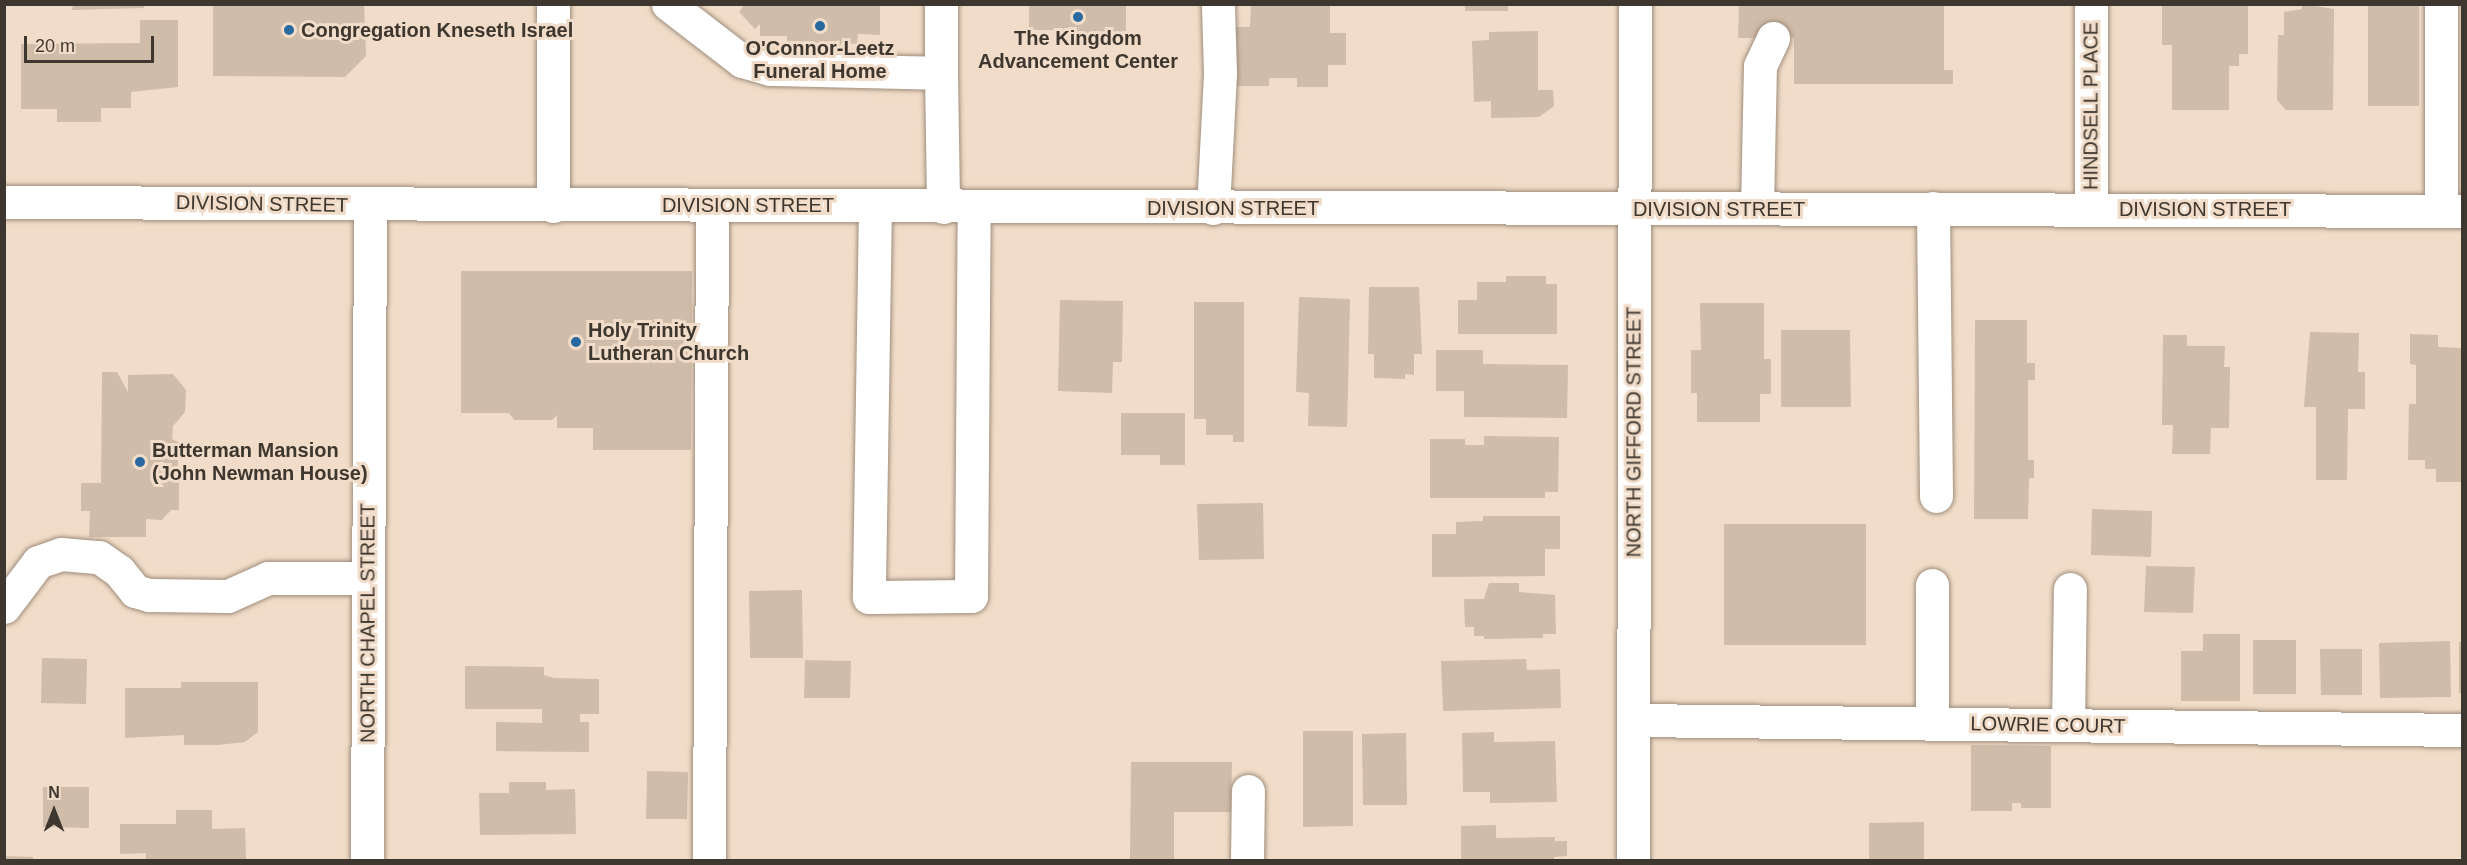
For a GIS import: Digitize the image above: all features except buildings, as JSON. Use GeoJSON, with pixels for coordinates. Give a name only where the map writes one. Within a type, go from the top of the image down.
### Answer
{"type":"FeatureCollection","features":[{"type":"Feature","properties":{"kind":"street"},"geometry":{"type":"LineString","coordinates":[[553,4],[553,206]]}},
{"type":"Feature","properties":{"kind":"street"},"geometry":{"type":"LineString","coordinates":[[668,4],[742,61],[770,69],[942,73]]}},
{"type":"Feature","properties":{"kind":"street"},"geometry":{"type":"LineString","coordinates":[[875,205],[869,597],[971,596],[958,206],[942,73],[941,4]]}},
{"type":"Feature","properties":{"kind":"street"},"geometry":{"type":"LineString","coordinates":[[1213,208],[1218,4]]}},
{"type":"Feature","properties":{"kind":"street","name":"NORTH GIFFORD STREET"},"geometry":{"type":"LineString","coordinates":[[1633,861],[1635,4]]}},
{"type":"Feature","properties":{"kind":"street","name":"HINDSELL PLACE"},"geometry":{"type":"LineString","coordinates":[[2091,4],[2091,208]]}},
{"type":"Feature","properties":{"kind":"street"},"geometry":{"type":"LineString","coordinates":[[2441,4],[2452,211]]}},
{"type":"Feature","properties":{"kind":"street"},"geometry":{"type":"LineString","coordinates":[[1757,208],[1760,66],[1773,38]]}},
{"type":"Feature","properties":{"kind":"street","name":"DIVISION STREET"},"geometry":{"type":"LineString","coordinates":[[4,202],[553,206],[2091,208],[2452,211]]}},
{"type":"Feature","properties":{"kind":"street","name":"NORTH CHAPEL STREET"},"geometry":{"type":"LineString","coordinates":[[367,861],[370,205]]}},
{"type":"Feature","properties":{"kind":"street"},"geometry":{"type":"LineString","coordinates":[[709,861],[712,205]]}},
{"type":"Feature","properties":{"kind":"street"},"geometry":{"type":"LineString","coordinates":[[1934,208],[1936,496]]}},
{"type":"Feature","properties":{"kind":"street"},"geometry":{"type":"LineString","coordinates":[[4,607],[38,562],[61,554],[99,557],[119,571],[135,591],[148,595],[228,596],[268,578],[368,578]]}},
{"type":"Feature","properties":{"kind":"street"},"geometry":{"type":"LineString","coordinates":[[1932,585],[1932,724]]}},
{"type":"Feature","properties":{"kind":"street"},"geometry":{"type":"LineString","coordinates":[[2068,725],[2070,589]]}},
{"type":"Feature","properties":{"kind":"street","name":"LOWRIE COURT"},"geometry":{"type":"LineString","coordinates":[[1634,720],[2463,730]]}},
{"type":"Feature","properties":{"kind":"street"},"geometry":{"type":"LineString","coordinates":[[1247,861],[1248,791]]}},
{"type":"Feature","properties":{"kind":"place","name":"The Kingdom Advancement Center"},"geometry":{"type":"Point","coordinates":[1078,17]}},
{"type":"Feature","properties":{"kind":"place","name":"O'Connor-Leetz Funeral Home"},"geometry":{"type":"Point","coordinates":[820,26]}},
{"type":"Feature","properties":{"kind":"place","name":"Congregation Kneseth Israel"},"geometry":{"type":"Point","coordinates":[289,30]}},
{"type":"Feature","properties":{"kind":"place","name":"Holy Trinity Lutheran Church"},"geometry":{"type":"Point","coordinates":[576,342]}},
{"type":"Feature","properties":{"kind":"place","name":"Butterman Mansion (John Newman House)"},"geometry":{"type":"Point","coordinates":[140,462]}}]}
